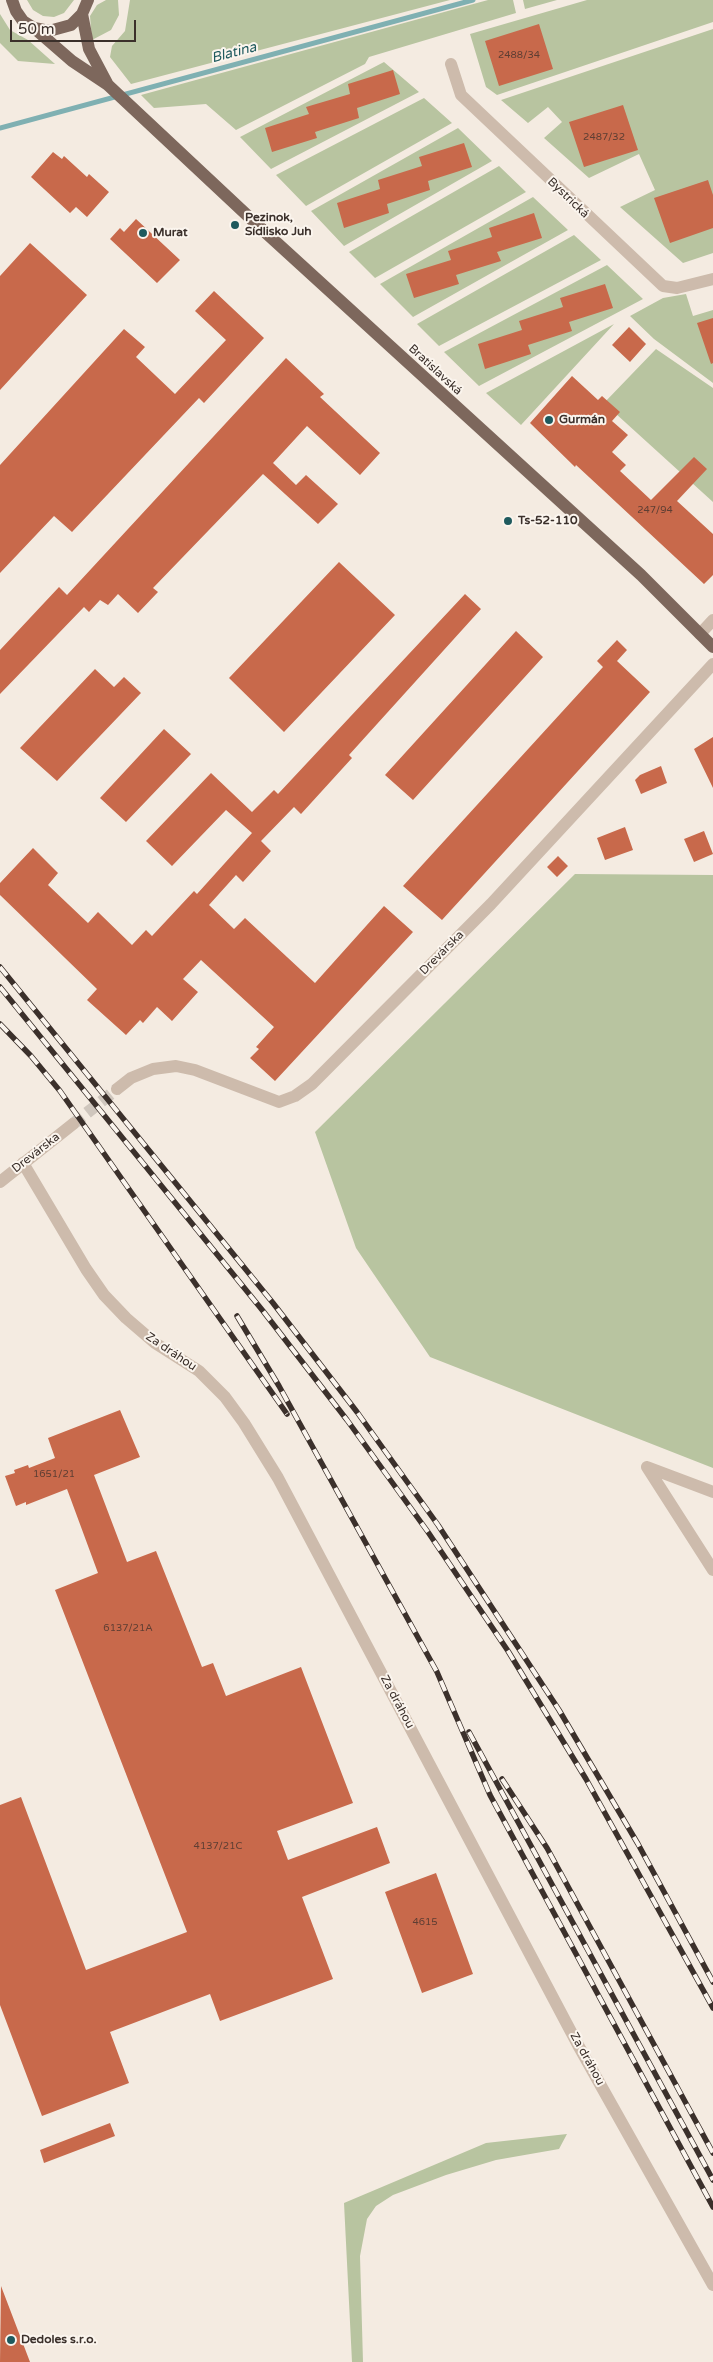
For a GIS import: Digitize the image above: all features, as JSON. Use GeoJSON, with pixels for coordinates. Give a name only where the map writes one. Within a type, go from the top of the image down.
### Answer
{"type":"FeatureCollection","features":[{"type":"Feature","properties":{"kind":"main road"},"geometry":{"type":"LineString","coordinates":[[34,28],[57,30],[71,25],[82,14],[88,0]]}},
{"type":"Feature","properties":{"kind":"main road"},"geometry":{"type":"LineString","coordinates":[[11,2],[19,16],[72,61],[108,85]]}},
{"type":"Feature","properties":{"kind":"main road"},"geometry":{"type":"LineString","coordinates":[[82,14],[89,49],[108,85]]}},
{"type":"Feature","properties":{"kind":"main road","name":"Bratislavská"},"geometry":{"type":"LineString","coordinates":[[108,85],[442,395],[641,575],[713,647]]}},
{"type":"Feature","properties":{"kind":"street","name":"Bystrická"},"geometry":{"type":"LineString","coordinates":[[451,64],[462,95],[663,286],[677,288],[713,279]]}},
{"type":"Feature","properties":{"kind":"street"},"geometry":{"type":"LineString","coordinates":[[700,634],[713,620]]}},
{"type":"Feature","properties":{"kind":"street","name":"Drevárska"},"geometry":{"type":"LineString","coordinates":[[117,1089],[131,1078],[153,1069],[176,1066],[194,1070],[279,1102],[295,1096],[312,1084],[491,904],[713,664]]}},
{"type":"Feature","properties":{"kind":"street","name":"Drevárska"},"geometry":{"type":"LineString","coordinates":[[0,1182],[73,1124]]}},
{"type":"Feature","properties":{"kind":"street","name":"Za dráhou"},"geometry":{"type":"LineString","coordinates":[[23,1163],[86,1269],[104,1294],[126,1318],[155,1343],[199,1371],[224,1397],[249,1431],[278,1478],[578,2045],[713,2286]]}},
{"type":"Feature","properties":{"kind":"street"},"geometry":{"type":"LineString","coordinates":[[713,1492],[647,1467],[713,1570]]}},
{"type":"Feature","properties":{"kind":"green space"},"geometry":{"type":"Polygon","coordinates":[[[27,0],[74,0],[64,13],[54,17],[43,16],[33,10],[27,0]]]}},
{"type":"Feature","properties":{"kind":"green space"},"geometry":{"type":"Polygon","coordinates":[[[106,0],[118,0],[119,15],[111,30],[92,40],[90,16],[97,5],[106,0]]]}},
{"type":"Feature","properties":{"kind":"green space"},"geometry":{"type":"Polygon","coordinates":[[[130,0],[450,0],[131,84],[110,57],[112,46],[125,31],[130,0]]]}},
{"type":"Feature","properties":{"kind":"green space"},"geometry":{"type":"Polygon","coordinates":[[[488,0],[513,0],[516,13],[369,57],[365,64],[236,130],[206,104],[154,108],[141,95],[488,0]]]}},
{"type":"Feature","properties":{"kind":"green space"},"geometry":{"type":"Polygon","coordinates":[[[523,0],[557,0],[525,9],[523,0]]]}},
{"type":"Feature","properties":{"kind":"green space"},"geometry":{"type":"Polygon","coordinates":[[[587,0],[713,0],[713,22],[497,95],[486,87],[470,34],[587,0]]]}},
{"type":"Feature","properties":{"kind":"green space"},"geometry":{"type":"Polygon","coordinates":[[[0,14],[10,30],[28,40],[55,64],[18,61],[0,43],[0,14]]]}},
{"type":"Feature","properties":{"kind":"green space"},"geometry":{"type":"Polygon","coordinates":[[[713,29],[713,253],[683,263],[620,207],[655,190],[639,154],[589,178],[544,138],[562,122],[548,107],[528,123],[501,100],[713,29]]]}},
{"type":"Feature","properties":{"kind":"green space"},"geometry":{"type":"Polygon","coordinates":[[[384,62],[419,92],[271,169],[240,137],[384,62]]]}},
{"type":"Feature","properties":{"kind":"green space"},"geometry":{"type":"Polygon","coordinates":[[[424,98],[452,123],[306,206],[276,175],[424,98]]]}},
{"type":"Feature","properties":{"kind":"green space"},"geometry":{"type":"Polygon","coordinates":[[[458,128],[492,161],[344,246],[311,211],[458,128]]]}},
{"type":"Feature","properties":{"kind":"green space"},"geometry":{"type":"Polygon","coordinates":[[[499,166],[526,192],[375,278],[349,252],[499,166]]]}},
{"type":"Feature","properties":{"kind":"green space"},"geometry":{"type":"Polygon","coordinates":[[[533,197],[568,230],[413,317],[380,284],[533,197]]]}},
{"type":"Feature","properties":{"kind":"green space"},"geometry":{"type":"Polygon","coordinates":[[[574,235],[601,260],[439,346],[417,324],[574,235]]]}},
{"type":"Feature","properties":{"kind":"green space"},"geometry":{"type":"Polygon","coordinates":[[[607,265],[643,299],[479,386],[444,352],[607,265]]]}},
{"type":"Feature","properties":{"kind":"green space"},"geometry":{"type":"Polygon","coordinates":[[[686,294],[693,316],[713,310],[713,383],[654,339],[630,316],[663,298],[686,294]]]}},
{"type":"Feature","properties":{"kind":"green space"},"geometry":{"type":"Polygon","coordinates":[[[614,324],[521,425],[486,393],[614,324]]]}},
{"type":"Feature","properties":{"kind":"green space"},"geometry":{"type":"Polygon","coordinates":[[[656,349],[713,388],[713,502],[604,403],[656,349]]]}},
{"type":"Feature","properties":{"kind":"green space"},"geometry":{"type":"Polygon","coordinates":[[[575,874],[713,875],[713,1468],[430,1357],[356,1248],[315,1132],[575,874]]]}},
{"type":"Feature","properties":{"kind":"green space"},"geometry":{"type":"Polygon","coordinates":[[[567,2134],[559,2149],[496,2160],[446,2175],[393,2195],[376,2206],[367,2219],[360,2256],[363,2362],[352,2362],[344,2203],[486,2143],[567,2134]]]}},
{"type":"Feature","properties":{"kind":"building"},"geometry":{"type":"Polygon","coordinates":[[[539,24],[553,69],[499,86],[485,41],[539,24]]]}},
{"type":"Feature","properties":{"kind":"building"},"geometry":{"type":"Polygon","coordinates":[[[393,70],[400,94],[357,108],[359,118],[315,132],[317,138],[272,152],[265,128],[309,114],[306,107],[350,94],[348,84],[393,70]]]}},
{"type":"Feature","properties":{"kind":"building"},"geometry":{"type":"Polygon","coordinates":[[[623,105],[638,150],[584,167],[569,122],[623,105]]]}},
{"type":"Feature","properties":{"kind":"building"},"geometry":{"type":"Polygon","coordinates":[[[464,143],[472,167],[428,181],[430,190],[387,204],[389,213],[344,228],[337,203],[380,189],[378,180],[422,166],[419,157],[464,143]]]}},
{"type":"Feature","properties":{"kind":"building"},"geometry":{"type":"Polygon","coordinates":[[[53,152],[62,159],[64,156],[87,177],[89,174],[109,192],[87,217],[76,207],[70,213],[31,177],[53,152]]]}},
{"type":"Feature","properties":{"kind":"building"},"geometry":{"type":"Polygon","coordinates":[[[708,180],[713,195],[713,228],[670,243],[654,198],[708,180]]]}},
{"type":"Feature","properties":{"kind":"building"},"geometry":{"type":"Polygon","coordinates":[[[534,213],[542,238],[497,252],[501,261],[456,275],[459,284],[414,298],[406,274],[451,260],[448,251],[492,237],[489,228],[534,213]]]}},
{"type":"Feature","properties":{"kind":"building"},"geometry":{"type":"Polygon","coordinates":[[[136,219],[180,260],[157,283],[110,239],[120,228],[124,232],[136,219]]]}},
{"type":"Feature","properties":{"kind":"building"},"geometry":{"type":"Polygon","coordinates":[[[30,243],[87,295],[0,390],[0,276],[30,243]]]}},
{"type":"Feature","properties":{"kind":"building"},"geometry":{"type":"Polygon","coordinates":[[[605,284],[613,308],[569,322],[572,331],[528,345],[531,354],[485,369],[478,344],[522,330],[519,321],[563,307],[560,298],[605,284]]]}},
{"type":"Feature","properties":{"kind":"building"},"geometry":{"type":"Polygon","coordinates":[[[214,291],[264,338],[204,403],[199,398],[72,532],[54,516],[0,573],[0,465],[124,329],[145,347],[136,357],[175,394],[226,340],[195,311],[214,291]]]}},
{"type":"Feature","properties":{"kind":"building"},"geometry":{"type":"Polygon","coordinates":[[[713,318],[713,363],[711,364],[697,323],[713,318]]]}},
{"type":"Feature","properties":{"kind":"building"},"geometry":{"type":"Polygon","coordinates":[[[629,327],[646,344],[630,362],[612,345],[629,327]]]}},
{"type":"Feature","properties":{"kind":"building"},"geometry":{"type":"Polygon","coordinates":[[[286,358],[324,394],[320,397],[380,453],[360,475],[307,426],[273,463],[296,485],[306,475],[338,504],[318,524],[263,474],[153,588],[158,592],[138,613],[118,594],[108,605],[100,600],[89,612],[84,607],[0,694],[0,650],[59,587],[67,595],[286,358]]]}},
{"type":"Feature","properties":{"kind":"building"},"geometry":{"type":"Polygon","coordinates":[[[572,376],[598,400],[602,396],[620,412],[612,421],[628,435],[612,452],[626,465],[620,471],[651,500],[694,457],[707,469],[677,501],[713,534],[713,575],[704,584],[576,465],[575,467],[530,423],[572,376]]]}},
{"type":"Feature","properties":{"kind":"building"},"geometry":{"type":"Polygon","coordinates":[[[339,562],[395,615],[284,732],[229,678],[339,562]]]}},
{"type":"Feature","properties":{"kind":"building"},"geometry":{"type":"Polygon","coordinates":[[[465,594],[481,609],[349,755],[352,758],[301,814],[294,807],[261,841],[271,851],[243,882],[236,875],[209,905],[234,929],[245,918],[315,983],[384,906],[413,932],[275,1081],[250,1058],[259,1049],[256,1047],[274,1027],[201,960],[183,979],[198,992],[172,1021],[157,1007],[143,1023],[140,1020],[126,1035],[87,1000],[97,989],[0,895],[0,883],[33,848],[58,873],[48,885],[88,923],[98,912],[132,945],[146,930],[152,936],[194,891],[197,894],[252,833],[226,810],[172,866],[146,841],[211,773],[252,812],[274,790],[278,794],[465,594]]]}},
{"type":"Feature","properties":{"kind":"building"},"geometry":{"type":"Polygon","coordinates":[[[516,631],[543,657],[413,800],[385,775],[516,631]]]}},
{"type":"Feature","properties":{"kind":"building"},"geometry":{"type":"Polygon","coordinates":[[[617,640],[627,650],[617,661],[650,692],[442,920],[403,886],[603,667],[597,661],[617,640]]]}},
{"type":"Feature","properties":{"kind":"building"},"geometry":{"type":"Polygon","coordinates":[[[95,669],[114,687],[124,677],[141,693],[57,781],[20,748],[95,669]]]}},
{"type":"Feature","properties":{"kind":"building"},"geometry":{"type":"Polygon","coordinates":[[[164,729],[191,754],[126,822],[100,798],[164,729]]]}},
{"type":"Feature","properties":{"kind":"building"},"geometry":{"type":"Polygon","coordinates":[[[713,737],[713,788],[694,749],[713,737]]]}},
{"type":"Feature","properties":{"kind":"building"},"geometry":{"type":"Polygon","coordinates":[[[661,766],[667,783],[641,794],[635,780],[640,775],[661,766]]]}},
{"type":"Feature","properties":{"kind":"building"},"geometry":{"type":"Polygon","coordinates":[[[625,827],[633,850],[605,860],[597,838],[625,827]]]}},
{"type":"Feature","properties":{"kind":"building"},"geometry":{"type":"Polygon","coordinates":[[[704,831],[713,854],[694,862],[684,839],[704,831]]]}},
{"type":"Feature","properties":{"kind":"building"},"geometry":{"type":"Polygon","coordinates":[[[558,856],[568,866],[557,877],[547,867],[558,856]]]}},
{"type":"Feature","properties":{"kind":"building"},"geometry":{"type":"Polygon","coordinates":[[[120,1410],[140,1457],[94,1475],[127,1562],[156,1551],[202,1667],[213,1663],[226,1696],[301,1667],[353,1803],[277,1831],[288,1860],[377,1827],[390,1863],[302,1897],[333,1979],[220,2021],[210,1994],[110,2032],[129,2083],[42,2116],[0,2005],[0,1805],[21,1797],[86,1970],[187,1932],[55,1590],[98,1573],[67,1489],[26,1505],[26,1502],[16,1506],[5,1476],[15,1473],[14,1470],[28,1465],[29,1468],[55,1458],[48,1438],[120,1410]]]}},
{"type":"Feature","properties":{"kind":"building"},"geometry":{"type":"Polygon","coordinates":[[[436,1873],[473,1974],[422,1993],[385,1892],[436,1873]]]}},
{"type":"Feature","properties":{"kind":"building"},"geometry":{"type":"Polygon","coordinates":[[[110,2123],[115,2136],[44,2163],[40,2150],[110,2123]]]}},
{"type":"Feature","properties":{"kind":"building","name":"Dedoles s.r.o."},"geometry":{"type":"Polygon","coordinates":[[[1,2286],[30,2362],[0,2362],[1,2286]]]}},
{"type":"Feature","properties":{"kind":"waterway","name":"Blatina"},"geometry":{"type":"LineString","coordinates":[[0,128],[473,0]]}},
{"type":"Feature","properties":{"kind":"tunnel"},"geometry":{"type":"LineString","coordinates":[[73,1124],[117,1089]]}},
{"type":"Feature","properties":{"kind":"railway"},"geometry":{"type":"LineString","coordinates":[[0,967],[273,1303],[357,1412],[438,1525],[559,1710],[638,1844],[713,1982]]}},
{"type":"Feature","properties":{"kind":"railway"},"geometry":{"type":"LineString","coordinates":[[0,987],[263,1311],[347,1420],[428,1532],[508,1651],[586,1779],[713,2008]]}},
{"type":"Feature","properties":{"kind":"railway"},"geometry":{"type":"LineString","coordinates":[[0,1024],[31,1056],[60,1091],[287,1414]]}},
{"type":"Feature","properties":{"kind":"railway"},"geometry":{"type":"LineString","coordinates":[[237,1316],[279,1386],[437,1672],[490,1795],[713,2207]]}},
{"type":"Feature","properties":{"kind":"railway"},"geometry":{"type":"LineString","coordinates":[[469,1732],[713,2180]]}},
{"type":"Feature","properties":{"kind":"railway"},"geometry":{"type":"LineString","coordinates":[[502,1779],[547,1848],[713,2153]]}},
{"type":"Feature","properties":{"kind":"place","name":"Pezinok, Sídlisko Juh"},"geometry":{"type":"Point","coordinates":[235,225]}},
{"type":"Feature","properties":{"kind":"place","name":"Murat"},"geometry":{"type":"Point","coordinates":[143,233]}},
{"type":"Feature","properties":{"kind":"place","name":"Gurmán"},"geometry":{"type":"Point","coordinates":[549,420]}},
{"type":"Feature","properties":{"kind":"place","name":"Ts-52-110"},"geometry":{"type":"Point","coordinates":[508,521]}},
{"type":"Feature","properties":{"kind":"place","name":"Dedoles s.r.o."},"geometry":{"type":"Point","coordinates":[11,2340]}}]}
